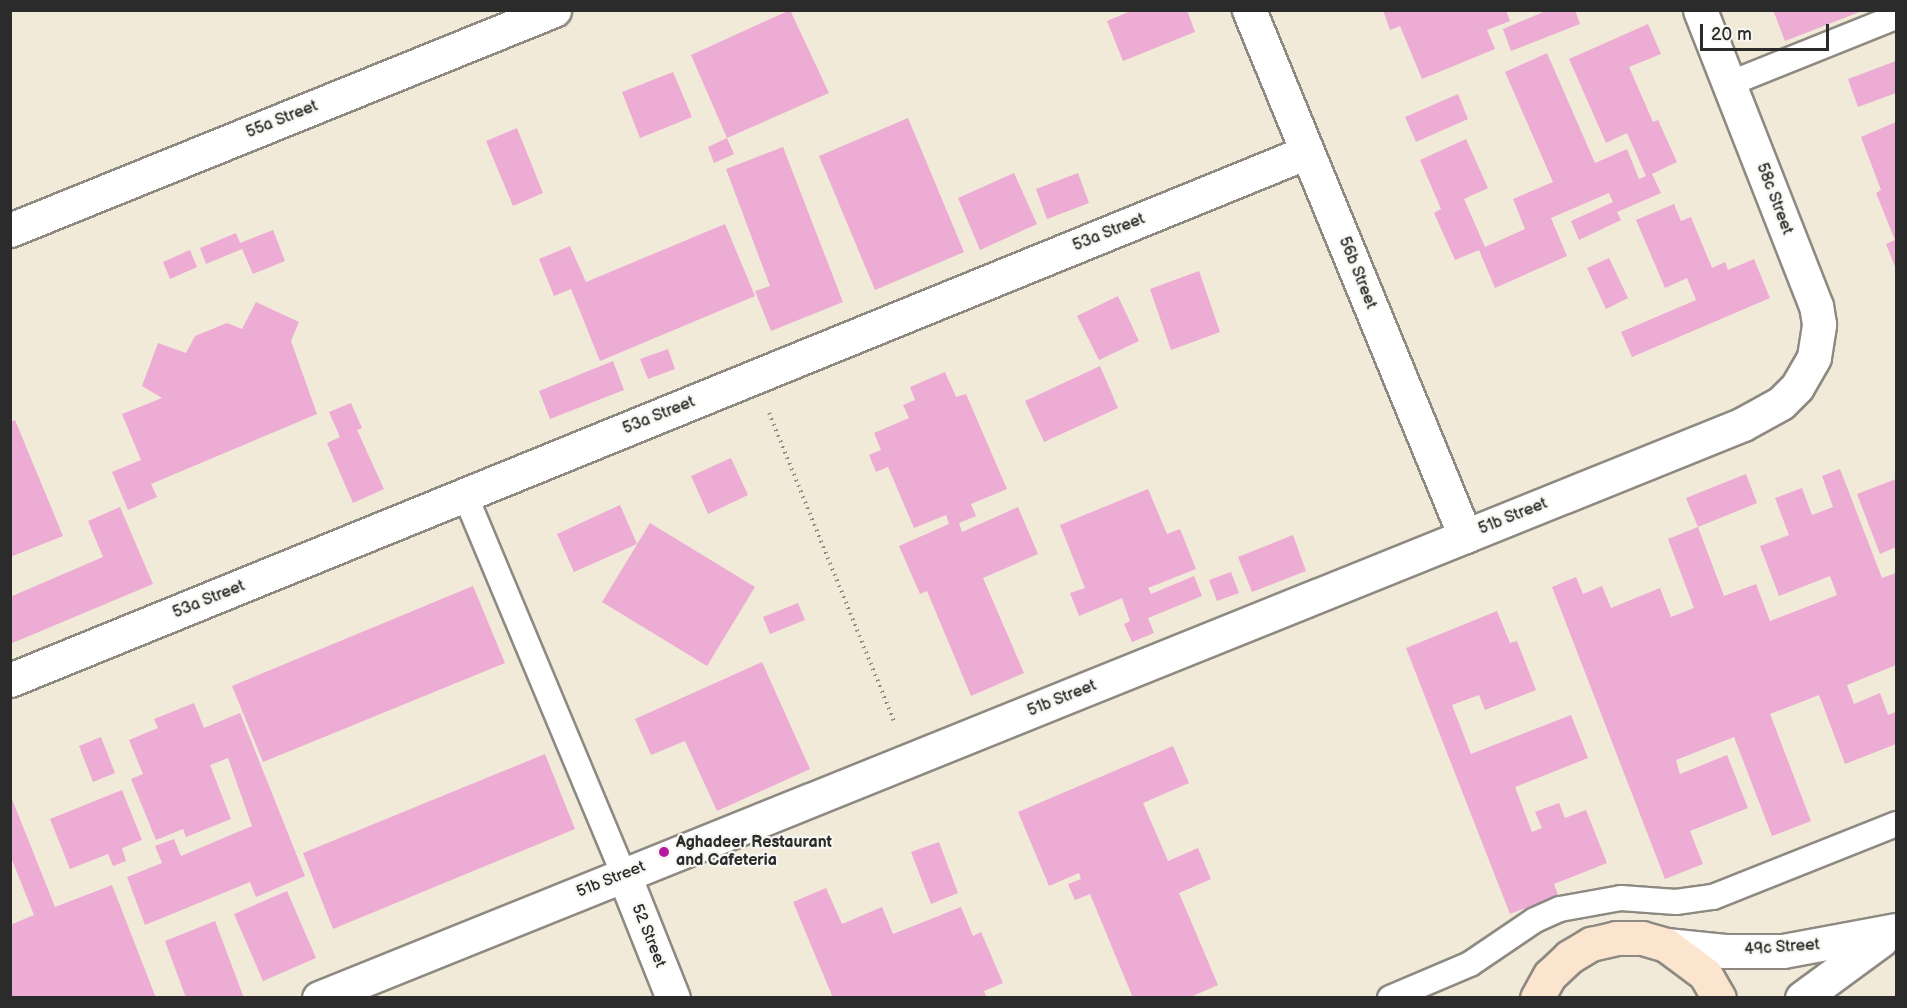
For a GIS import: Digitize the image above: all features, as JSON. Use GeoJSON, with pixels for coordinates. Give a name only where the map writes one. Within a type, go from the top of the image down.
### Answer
{"type":"FeatureCollection","features":[{"type":"Feature","properties":{"kind":"street","name":"55a Street"},"geometry":{"type":"LineString","coordinates":[[10,230],[554,10]]}},
{"type":"Feature","properties":{"kind":"street","name":"56b Street"},"geometry":{"type":"LineString","coordinates":[[1249,10],[1465,537]]}},
{"type":"Feature","properties":{"kind":"street","name":"58c Street"},"geometry":{"type":"LineString","coordinates":[[1700,10],[1816,306],[1816,349],[1797,387]]}},
{"type":"Feature","properties":{"kind":"street","name":"53a Street"},"geometry":{"type":"LineString","coordinates":[[10,680],[1307,152]]}},
{"type":"Feature","properties":{"kind":"street","name":"51b Street"},"geometry":{"type":"LineString","coordinates":[[319,998],[1743,424],[1772,409],[1797,387]]}},
{"type":"Feature","properties":{"kind":"street","name":"52 Street"},"geometry":{"type":"LineString","coordinates":[[624,875],[673,998]]}},
{"type":"Feature","properties":{"kind":"street","name":"49c Street"},"geometry":{"type":"LineString","coordinates":[[1666,945],[1725,951],[1783,951],[1896,930]]}},
{"type":"Feature","properties":{"kind":"street","name":"49c Street"},"geometry":{"type":"LineString","coordinates":[[1802,998],[1896,930]]}},
{"type":"Feature","properties":{"kind":"street"},"geometry":{"type":"LineString","coordinates":[[1524,998],[1544,986],[1569,957],[1591,944],[1616,938],[1641,938],[1666,945],[1705,974],[1719,998]]}},
{"type":"Feature","properties":{"kind":"lane"},"geometry":{"type":"LineString","coordinates":[[1729,84],[1896,17]]}},
{"type":"Feature","properties":{"kind":"lane"},"geometry":{"type":"LineString","coordinates":[[465,495],[624,875]]}},
{"type":"Feature","properties":{"kind":"lane"},"geometry":{"type":"LineString","coordinates":[[1390,998],[1470,964],[1527,925],[1560,909],[1621,898],[1676,902],[1713,897],[1896,824]]}},
{"type":"Feature","properties":{"kind":"path"},"geometry":{"type":"LineString","coordinates":[[754,377],[910,760]]}},
{"type":"Feature","properties":{"kind":"building"},"geometry":{"type":"Polygon","coordinates":[[[790,10],[829,93],[727,138],[691,55],[790,10]]]}},
{"type":"Feature","properties":{"kind":"building"},"geometry":{"type":"Polygon","coordinates":[[[1133,10],[1187,10],[1195,32],[1123,61],[1107,21],[1133,10]]]}},
{"type":"Feature","properties":{"kind":"building"},"geometry":{"type":"Polygon","coordinates":[[[1383,10],[1506,10],[1510,21],[1487,30],[1495,49],[1422,79],[1400,26],[1390,30],[1383,10]]]}},
{"type":"Feature","properties":{"kind":"building"},"geometry":{"type":"Polygon","coordinates":[[[1548,10],[1575,10],[1580,24],[1511,51],[1503,29],[1548,10]]]}},
{"type":"Feature","properties":{"kind":"building"},"geometry":{"type":"Polygon","coordinates":[[[1773,10],[1862,10],[1862,11],[1785,41],[1773,10]]]}},
{"type":"Feature","properties":{"kind":"building"},"geometry":{"type":"Polygon","coordinates":[[[1648,24],[1661,54],[1629,67],[1653,122],[1658,120],[1677,162],[1652,174],[1661,193],[1617,212],[1621,220],[1579,240],[1571,221],[1613,202],[1609,193],[1551,218],[1567,256],[1495,288],[1479,250],[1455,260],[1434,213],[1441,209],[1420,160],[1466,139],[1488,188],[1464,199],[1485,247],[1525,229],[1513,199],[1553,182],[1505,72],[1547,53],[1595,163],[1627,149],[1639,179],[1646,176],[1627,133],[1606,143],[1569,59],[1648,24]]]}},
{"type":"Feature","properties":{"kind":"building"},"geometry":{"type":"Polygon","coordinates":[[[1896,61],[1896,93],[1858,107],[1848,79],[1896,61]]]}},
{"type":"Feature","properties":{"kind":"building"},"geometry":{"type":"Polygon","coordinates":[[[673,72],[692,117],[640,138],[622,92],[673,72]]]}},
{"type":"Feature","properties":{"kind":"building"},"geometry":{"type":"Polygon","coordinates":[[[1458,94],[1468,119],[1416,142],[1405,117],[1458,94]]]}},
{"type":"Feature","properties":{"kind":"building"},"geometry":{"type":"Polygon","coordinates":[[[908,118],[964,252],[875,290],[819,156],[908,118]]]}},
{"type":"Feature","properties":{"kind":"building"},"geometry":{"type":"Polygon","coordinates":[[[1896,122],[1896,269],[1886,244],[1895,240],[1876,193],[1881,190],[1861,137],[1896,122]]]}},
{"type":"Feature","properties":{"kind":"building"},"geometry":{"type":"Polygon","coordinates":[[[517,128],[543,193],[513,206],[486,141],[517,128]]]}},
{"type":"Feature","properties":{"kind":"building"},"geometry":{"type":"Polygon","coordinates":[[[727,138],[734,154],[714,163],[708,147],[727,138]]]}},
{"type":"Feature","properties":{"kind":"building"},"geometry":{"type":"Polygon","coordinates":[[[783,147],[843,302],[771,331],[755,291],[770,286],[726,169],[783,147]]]}},
{"type":"Feature","properties":{"kind":"building"},"geometry":{"type":"Polygon","coordinates":[[[1014,173],[1037,224],[980,250],[958,198],[1014,173]]]}},
{"type":"Feature","properties":{"kind":"building"},"geometry":{"type":"Polygon","coordinates":[[[1078,173],[1089,203],[1047,219],[1036,189],[1078,173]]]}},
{"type":"Feature","properties":{"kind":"building"},"geometry":{"type":"Polygon","coordinates":[[[1674,204],[1681,221],[1691,217],[1712,268],[1725,262],[1728,270],[1754,259],[1770,298],[1632,357],[1621,332],[1696,300],[1687,278],[1665,288],[1636,220],[1674,204]]]}},
{"type":"Feature","properties":{"kind":"building"},"geometry":{"type":"Polygon","coordinates":[[[725,224],[755,296],[600,361],[571,289],[554,296],[539,259],[570,246],[586,282],[725,224]]]}},
{"type":"Feature","properties":{"kind":"building"},"geometry":{"type":"Polygon","coordinates":[[[273,230],[285,261],[253,274],[242,249],[206,264],[200,248],[236,233],[240,243],[273,230]]]}},
{"type":"Feature","properties":{"kind":"building"},"geometry":{"type":"Polygon","coordinates":[[[190,250],[197,267],[170,279],[163,262],[190,250]]]}},
{"type":"Feature","properties":{"kind":"building"},"geometry":{"type":"Polygon","coordinates":[[[1609,258],[1628,298],[1606,309],[1587,268],[1609,258]]]}},
{"type":"Feature","properties":{"kind":"building"},"geometry":{"type":"Polygon","coordinates":[[[1199,271],[1220,332],[1171,350],[1150,289],[1199,271]]]}},
{"type":"Feature","properties":{"kind":"building"},"geometry":{"type":"Polygon","coordinates":[[[1118,296],[1139,341],[1099,360],[1077,316],[1118,296]]]}},
{"type":"Feature","properties":{"kind":"building"},"geometry":{"type":"Polygon","coordinates":[[[256,302],[299,322],[291,341],[317,414],[151,484],[157,497],[128,510],[112,472],[141,460],[122,414],[162,398],[142,386],[158,343],[186,353],[195,336],[227,323],[242,329],[256,302]]]}},
{"type":"Feature","properties":{"kind":"building"},"geometry":{"type":"Polygon","coordinates":[[[668,349],[675,369],[648,379],[640,359],[668,349]]]}},
{"type":"Feature","properties":{"kind":"building"},"geometry":{"type":"Polygon","coordinates":[[[613,361],[624,390],[550,419],[539,391],[613,361]]]}},
{"type":"Feature","properties":{"kind":"building"},"geometry":{"type":"Polygon","coordinates":[[[1100,366],[1118,408],[1044,442],[1025,401],[1100,366]]]}},
{"type":"Feature","properties":{"kind":"building"},"geometry":{"type":"Polygon","coordinates":[[[945,372],[956,397],[966,394],[1007,489],[971,504],[976,516],[959,523],[962,532],[1018,507],[1038,554],[983,578],[1024,673],[971,696],[927,591],[920,594],[899,546],[949,524],[946,515],[914,528],[888,467],[876,472],[869,455],[881,450],[874,433],[909,418],[903,405],[915,400],[910,387],[945,372]]]}},
{"type":"Feature","properties":{"kind":"building"},"geometry":{"type":"Polygon","coordinates":[[[351,403],[362,428],[357,430],[384,489],[353,503],[327,443],[340,437],[329,412],[351,403]]]}},
{"type":"Feature","properties":{"kind":"building"},"geometry":{"type":"Polygon","coordinates":[[[15,420],[63,536],[10,557],[10,422],[15,420]]]}},
{"type":"Feature","properties":{"kind":"building"},"geometry":{"type":"Polygon","coordinates":[[[731,458],[748,495],[708,514],[691,476],[731,458]]]}},
{"type":"Feature","properties":{"kind":"building"},"geometry":{"type":"Polygon","coordinates":[[[1840,469],[1882,578],[1896,573],[1896,665],[1847,685],[1854,704],[1880,693],[1888,715],[1896,712],[1896,744],[1845,764],[1819,695],[1770,714],[1811,821],[1772,836],[1734,737],[1676,760],[1680,774],[1727,755],[1748,808],[1690,831],[1703,864],[1665,879],[1552,587],[1576,577],[1583,594],[1602,586],[1611,608],[1660,588],[1671,617],[1694,608],[1668,539],[1698,527],[1724,596],[1756,584],[1770,621],[1837,595],[1830,576],[1779,596],[1760,546],[1789,535],[1775,498],[1802,488],[1812,515],[1833,507],[1822,476],[1840,469]]]}},
{"type":"Feature","properties":{"kind":"building"},"geometry":{"type":"Polygon","coordinates":[[[1746,474],[1757,503],[1698,527],[1686,498],[1746,474]]]}},
{"type":"Feature","properties":{"kind":"building"},"geometry":{"type":"Polygon","coordinates":[[[1896,479],[1896,547],[1880,554],[1857,494],[1896,479]]]}},
{"type":"Feature","properties":{"kind":"building"},"geometry":{"type":"Polygon","coordinates":[[[1148,489],[1167,534],[1180,529],[1196,569],[1148,588],[1151,594],[1194,576],[1202,596],[1148,618],[1154,633],[1132,642],[1124,624],[1130,621],[1122,598],[1079,616],[1070,593],[1085,588],[1060,525],[1148,489]]]}},
{"type":"Feature","properties":{"kind":"building"},"geometry":{"type":"Polygon","coordinates":[[[620,505],[637,544],[574,572],[557,534],[620,505]]]}},
{"type":"Feature","properties":{"kind":"building"},"geometry":{"type":"Polygon","coordinates":[[[120,507],[153,584],[10,644],[10,597],[103,557],[88,521],[120,507]]]}},
{"type":"Feature","properties":{"kind":"building"},"geometry":{"type":"Polygon","coordinates":[[[650,523],[755,587],[707,666],[602,602],[650,523]]]}},
{"type":"Feature","properties":{"kind":"building"},"geometry":{"type":"Polygon","coordinates":[[[1293,535],[1306,571],[1252,592],[1238,557],[1293,535]]]}},
{"type":"Feature","properties":{"kind":"building"},"geometry":{"type":"Polygon","coordinates":[[[1231,572],[1239,593],[1217,601],[1209,580],[1231,572]]]}},
{"type":"Feature","properties":{"kind":"building"},"geometry":{"type":"Polygon","coordinates":[[[473,586],[505,663],[263,762],[232,686],[473,586]]]}},
{"type":"Feature","properties":{"kind":"building"},"geometry":{"type":"Polygon","coordinates":[[[798,603],[805,620],[770,634],[763,617],[798,603]]]}},
{"type":"Feature","properties":{"kind":"building"},"geometry":{"type":"Polygon","coordinates":[[[1497,611],[1510,643],[1517,641],[1536,690],[1485,710],[1479,695],[1452,705],[1471,754],[1571,715],[1588,758],[1515,787],[1532,832],[1542,828],[1535,812],[1559,803],[1565,818],[1586,810],[1607,863],[1554,884],[1558,895],[1510,914],[1406,648],[1497,611]]]}},
{"type":"Feature","properties":{"kind":"building"},"geometry":{"type":"Polygon","coordinates":[[[762,662],[810,769],[717,811],[685,741],[651,755],[635,719],[762,662]]]}},
{"type":"Feature","properties":{"kind":"building"},"geometry":{"type":"Polygon","coordinates":[[[194,703],[204,728],[240,713],[305,876],[256,897],[250,882],[145,925],[127,877],[162,863],[155,846],[174,839],[181,856],[252,826],[228,758],[210,765],[231,819],[186,837],[183,829],[156,840],[131,779],[143,774],[129,740],[158,728],[154,719],[194,703]]]}},
{"type":"Feature","properties":{"kind":"building"},"geometry":{"type":"Polygon","coordinates":[[[101,737],[115,773],[93,782],[79,746],[101,737]]]}},
{"type":"Feature","properties":{"kind":"building"},"geometry":{"type":"Polygon","coordinates":[[[1173,746],[1189,783],[1143,803],[1168,861],[1198,848],[1211,879],[1179,893],[1218,985],[1188,998],[1133,998],[1090,894],[1075,900],[1068,884],[1081,879],[1079,873],[1049,886],[1018,812],[1173,746]]]}},
{"type":"Feature","properties":{"kind":"building"},"geometry":{"type":"Polygon","coordinates":[[[545,754],[575,829],[333,929],[303,853],[545,754]]]}},
{"type":"Feature","properties":{"kind":"building"},"geometry":{"type":"Polygon","coordinates":[[[122,790],[142,840],[122,848],[126,861],[113,866],[108,854],[70,869],[50,819],[122,790]]]}},
{"type":"Feature","properties":{"kind":"building"},"geometry":{"type":"Polygon","coordinates":[[[10,794],[55,907],[112,885],[156,998],[10,998],[10,925],[34,915],[10,855],[10,794]]]}},
{"type":"Feature","properties":{"kind":"building"},"geometry":{"type":"Polygon","coordinates":[[[939,842],[958,893],[931,904],[911,852],[939,842]]]}},
{"type":"Feature","properties":{"kind":"building"},"geometry":{"type":"Polygon","coordinates":[[[826,888],[842,924],[882,907],[893,934],[961,907],[973,936],[981,932],[1003,983],[984,991],[987,998],[833,998],[793,902],[826,888]]]}},
{"type":"Feature","properties":{"kind":"building"},"geometry":{"type":"Polygon","coordinates":[[[287,891],[316,958],[263,981],[234,914],[287,891]]]}},
{"type":"Feature","properties":{"kind":"building"},"geometry":{"type":"Polygon","coordinates":[[[215,921],[244,998],[186,998],[165,941],[215,921]]]}},
{"type":"Feature","properties":{"kind":"place","name":"Aghadeer Restaurant and Cafeteria"},"geometry":{"type":"Point","coordinates":[664,852]}}]}
